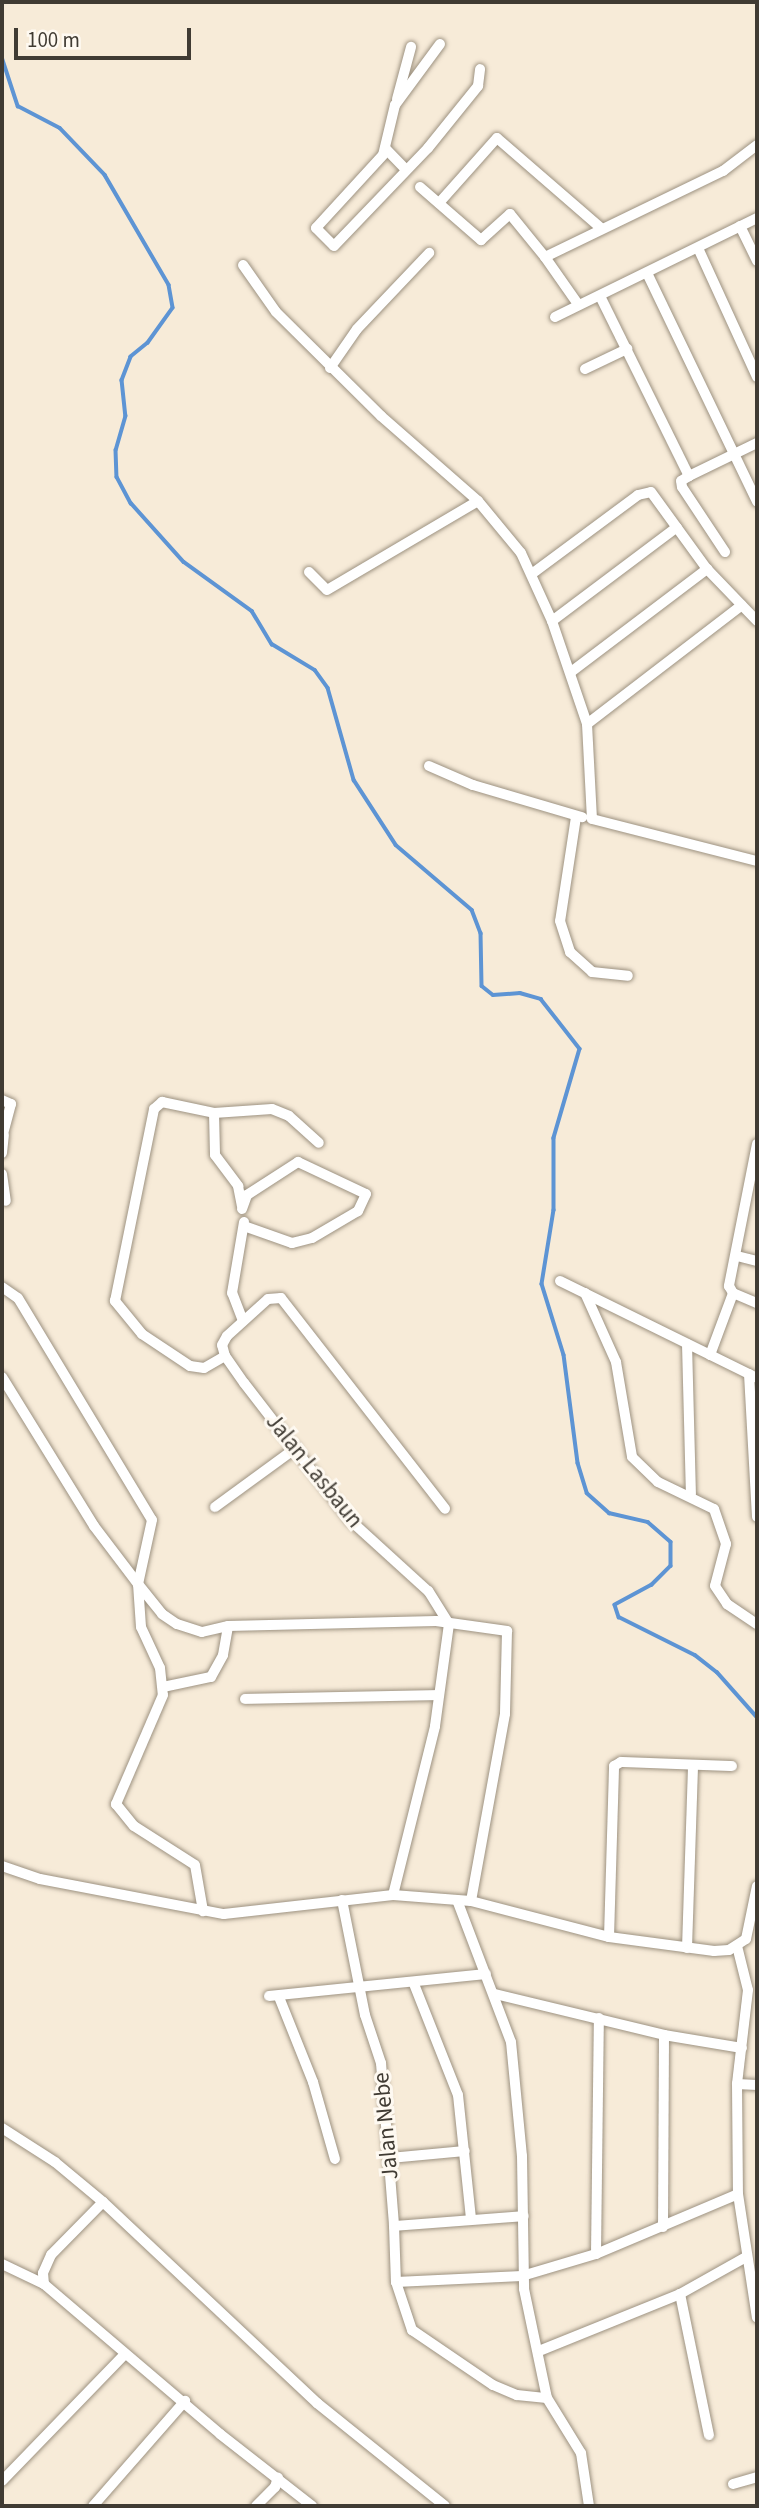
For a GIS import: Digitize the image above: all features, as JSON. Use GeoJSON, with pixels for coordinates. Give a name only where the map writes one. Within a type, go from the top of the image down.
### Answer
{"type":"FeatureCollection","features":[{"type":"Feature","properties":{"kind":"street"},"geometry":{"type":"LineString","coordinates":[[395,105],[440,44]]}},
{"type":"Feature","properties":{"kind":"street"},"geometry":{"type":"LineString","coordinates":[[411,47],[385,148],[316,228],[334,246],[406,170],[478,86],[480,69]]}},
{"type":"Feature","properties":{"kind":"street"},"geometry":{"type":"LineString","coordinates":[[439,203],[497,138],[601,228]]}},
{"type":"Feature","properties":{"kind":"street"},"geometry":{"type":"LineString","coordinates":[[545,257],[723,171],[757,145]]}},
{"type":"Feature","properties":{"kind":"street"},"geometry":{"type":"LineString","coordinates":[[385,148],[406,170]]}},
{"type":"Feature","properties":{"kind":"street"},"geometry":{"type":"LineString","coordinates":[[420,187],[481,240],[510,214],[578,304]]}},
{"type":"Feature","properties":{"kind":"street"},"geometry":{"type":"LineString","coordinates":[[555,317],[757,218]]}},
{"type":"Feature","properties":{"kind":"street"},"geometry":{"type":"LineString","coordinates":[[738,227],[757,261]]}},
{"type":"Feature","properties":{"kind":"street"},"geometry":{"type":"LineString","coordinates":[[698,248],[757,377]]}},
{"type":"Feature","properties":{"kind":"street"},"geometry":{"type":"LineString","coordinates":[[330,368],[356,330],[429,253]]}},
{"type":"Feature","properties":{"kind":"street"},"geometry":{"type":"LineString","coordinates":[[243,265],[276,312],[330,368],[478,501],[506,530],[533,573],[571,672],[587,724],[592,818]]}},
{"type":"Feature","properties":{"kind":"street"},"geometry":{"type":"LineString","coordinates":[[647,273],[757,502]]}},
{"type":"Feature","properties":{"kind":"street"},"geometry":{"type":"LineString","coordinates":[[600,296],[689,476]]}},
{"type":"Feature","properties":{"kind":"street"},"geometry":{"type":"LineString","coordinates":[[585,369],[627,349]]}},
{"type":"Feature","properties":{"kind":"street"},"geometry":{"type":"LineString","coordinates":[[725,552],[682,487],[681,481],[757,443]]}},
{"type":"Feature","properties":{"kind":"street"},"geometry":{"type":"LineString","coordinates":[[533,573],[643,493],[654,494],[707,569],[757,621]]}},
{"type":"Feature","properties":{"kind":"street"},"geometry":{"type":"LineString","coordinates":[[309,572],[327,590],[478,501]]}},
{"type":"Feature","properties":{"kind":"street"},"geometry":{"type":"LineString","coordinates":[[552,621],[677,527]]}},
{"type":"Feature","properties":{"kind":"street"},"geometry":{"type":"LineString","coordinates":[[571,672],[707,569]]}},
{"type":"Feature","properties":{"kind":"street"},"geometry":{"type":"LineString","coordinates":[[587,724],[742,605]]}},
{"type":"Feature","properties":{"kind":"street"},"geometry":{"type":"LineString","coordinates":[[429,766],[473,785],[576,817],[592,818],[757,861]]}},
{"type":"Feature","properties":{"kind":"street"},"geometry":{"type":"LineString","coordinates":[[576,817],[560,921],[570,952],[592,972],[628,976]]}},
{"type":"Feature","properties":{"kind":"street"},"geometry":{"type":"LineString","coordinates":[[2,1100],[11,1104],[2,1153]]}},
{"type":"Feature","properties":{"kind":"street"},"geometry":{"type":"LineString","coordinates":[[319,1143],[289,1116],[272,1110],[214,1113],[155,1105],[115,1294],[125,1317],[168,1355],[198,1368],[225,1356],[222,1345],[243,1321],[273,1296],[281,1298],[445,1509]]}},
{"type":"Feature","properties":{"kind":"street"},"geometry":{"type":"LineString","coordinates":[[214,1113],[215,1155],[238,1186],[242,1209],[244,1227],[232,1293],[243,1321]]}},
{"type":"Feature","properties":{"kind":"street"},"geometry":{"type":"LineString","coordinates":[[757,1147],[752,1202],[729,1286],[733,1293],[757,1303]]}},
{"type":"Feature","properties":{"kind":"street"},"geometry":{"type":"LineString","coordinates":[[242,1209],[247,1195],[298,1162],[366,1194],[358,1211],[312,1238],[292,1243],[244,1227]]}},
{"type":"Feature","properties":{"kind":"street"},"geometry":{"type":"LineString","coordinates":[[2,1174],[6,1201]]}},
{"type":"Feature","properties":{"kind":"street"},"geometry":{"type":"LineString","coordinates":[[737,1256],[757,1261]]}},
{"type":"Feature","properties":{"kind":"street"},"geometry":{"type":"LineString","coordinates":[[560,1281],[753,1376],[757,1517]]}},
{"type":"Feature","properties":{"kind":"street"},"geometry":{"type":"LineString","coordinates":[[2,1287],[18,1298],[152,1520],[138,1584],[141,1627],[163,1687],[159,1707],[116,1804],[134,1826],[195,1865],[203,1911]]}},
{"type":"Feature","properties":{"kind":"street"},"geometry":{"type":"LineString","coordinates":[[585,1293],[616,1362],[632,1457],[658,1482],[709,1504],[723,1528],[724,1555],[714,1579],[717,1591],[757,1624]]}},
{"type":"Feature","properties":{"kind":"street"},"geometry":{"type":"LineString","coordinates":[[710,1355],[733,1293]]}},
{"type":"Feature","properties":{"kind":"street"},"geometry":{"type":"LineString","coordinates":[[687,1344],[691,1494]]}},
{"type":"Feature","properties":{"kind":"street","name":"Jalan Lasbaun"},"geometry":{"type":"LineString","coordinates":[[225,1356],[350,1520],[428,1591],[449,1624]]}},
{"type":"Feature","properties":{"kind":"street"},"geometry":{"type":"LineString","coordinates":[[2,1377],[94,1526],[162,1614],[187,1629],[202,1632],[229,1626],[449,1624],[503,1629],[510,1636],[505,1714],[471,1901]]}},
{"type":"Feature","properties":{"kind":"street"},"geometry":{"type":"LineString","coordinates":[[215,1507],[296,1448]]}},
{"type":"Feature","properties":{"kind":"street"},"geometry":{"type":"LineString","coordinates":[[393,1895],[435,1726],[436,1695],[449,1624]]}},
{"type":"Feature","properties":{"kind":"street"},"geometry":{"type":"LineString","coordinates":[[163,1687],[211,1677],[223,1655],[229,1626]]}},
{"type":"Feature","properties":{"kind":"street"},"geometry":{"type":"LineString","coordinates":[[245,1699],[436,1695]]}},
{"type":"Feature","properties":{"kind":"street"},"geometry":{"type":"LineString","coordinates":[[609,1937],[614,1766],[621,1762],[732,1766]]}},
{"type":"Feature","properties":{"kind":"street"},"geometry":{"type":"LineString","coordinates":[[687,1948],[693,1765]]}},
{"type":"Feature","properties":{"kind":"street"},"geometry":{"type":"LineString","coordinates":[[2,1866],[40,1879],[203,1911],[250,1914],[393,1895],[471,1901],[609,1937],[714,1951],[737,1946],[746,1938],[757,1886]]}},
{"type":"Feature","properties":{"kind":"street","name":"Jalan Nebe"},"geometry":{"type":"LineString","coordinates":[[342,1900],[359,1988],[381,2063],[390,2158],[396,2282],[409,2325],[418,2336],[493,2385],[517,2395],[547,2398]]}},
{"type":"Feature","properties":{"kind":"street"},"geometry":{"type":"LineString","coordinates":[[457,1900],[495,1994],[518,2075],[524,2216],[522,2276],[547,2398],[581,2453],[589,2506]]}},
{"type":"Feature","properties":{"kind":"street"},"geometry":{"type":"LineString","coordinates":[[737,1946],[748,1990],[737,2084],[738,2194],[757,2318]]}},
{"type":"Feature","properties":{"kind":"street"},"geometry":{"type":"LineString","coordinates":[[335,2159],[313,2081],[274,1997],[414,1984],[486,1974]]}},
{"type":"Feature","properties":{"kind":"street"},"geometry":{"type":"LineString","coordinates":[[414,1984],[454,2078],[465,2151],[471,2219]]}},
{"type":"Feature","properties":{"kind":"street"},"geometry":{"type":"LineString","coordinates":[[495,1994],[664,2035],[742,2048]]}},
{"type":"Feature","properties":{"kind":"street"},"geometry":{"type":"LineString","coordinates":[[596,2254],[599,2018]]}},
{"type":"Feature","properties":{"kind":"street"},"geometry":{"type":"LineString","coordinates":[[663,2227],[664,2035]]}},
{"type":"Feature","properties":{"kind":"street"},"geometry":{"type":"LineString","coordinates":[[737,2084],[757,2085]]}},
{"type":"Feature","properties":{"kind":"street"},"geometry":{"type":"LineString","coordinates":[[2,2128],[55,2162],[103,2202],[317,2403],[445,2506]]}},
{"type":"Feature","properties":{"kind":"street"},"geometry":{"type":"LineString","coordinates":[[390,2158],[465,2151]]}},
{"type":"Feature","properties":{"kind":"street"},"geometry":{"type":"LineString","coordinates":[[396,2282],[522,2276],[596,2254],[738,2194]]}},
{"type":"Feature","properties":{"kind":"street"},"geometry":{"type":"LineString","coordinates":[[44,2284],[43,2273],[51,2255],[103,2202]]}},
{"type":"Feature","properties":{"kind":"street"},"geometry":{"type":"LineString","coordinates":[[394,2225],[524,2216]]}},
{"type":"Feature","properties":{"kind":"street"},"geometry":{"type":"LineString","coordinates":[[539,2351],[680,2294],[746,2257]]}},
{"type":"Feature","properties":{"kind":"street"},"geometry":{"type":"LineString","coordinates":[[2,2264],[44,2284],[124,2355],[185,2401],[220,2434],[313,2506]]}},
{"type":"Feature","properties":{"kind":"street"},"geometry":{"type":"LineString","coordinates":[[680,2294],[709,2435]]}},
{"type":"Feature","properties":{"kind":"street"},"geometry":{"type":"LineString","coordinates":[[2,2480],[124,2355]]}},
{"type":"Feature","properties":{"kind":"street"},"geometry":{"type":"LineString","coordinates":[[93,2506],[185,2401]]}},
{"type":"Feature","properties":{"kind":"street"},"geometry":{"type":"LineString","coordinates":[[256,2506],[275,2487],[278,2477]]}},
{"type":"Feature","properties":{"kind":"street"},"geometry":{"type":"LineString","coordinates":[[733,2484],[757,2477]]}},
{"type":"Feature","properties":{"kind":"waterway"},"geometry":{"type":"LineString","coordinates":[[2,57],[18,106],[60,128],[105,175],[169,285],[173,308],[148,343],[131,357],[122,380],[126,416],[116,450],[117,477],[131,503],[184,562],[252,611],[272,644],[315,670],[328,688],[354,780],[396,845],[472,910],[481,933],[482,986],[493,995],[520,993],[541,999],[580,1049],[554,1138],[554,1210],[542,1284],[564,1355],[578,1463],[587,1493],[609,1513],[648,1522],[671,1542],[671,1566],[652,1585],[615,1605],[619,1617],[695,1655],[717,1672],[757,1717]]}}]}
